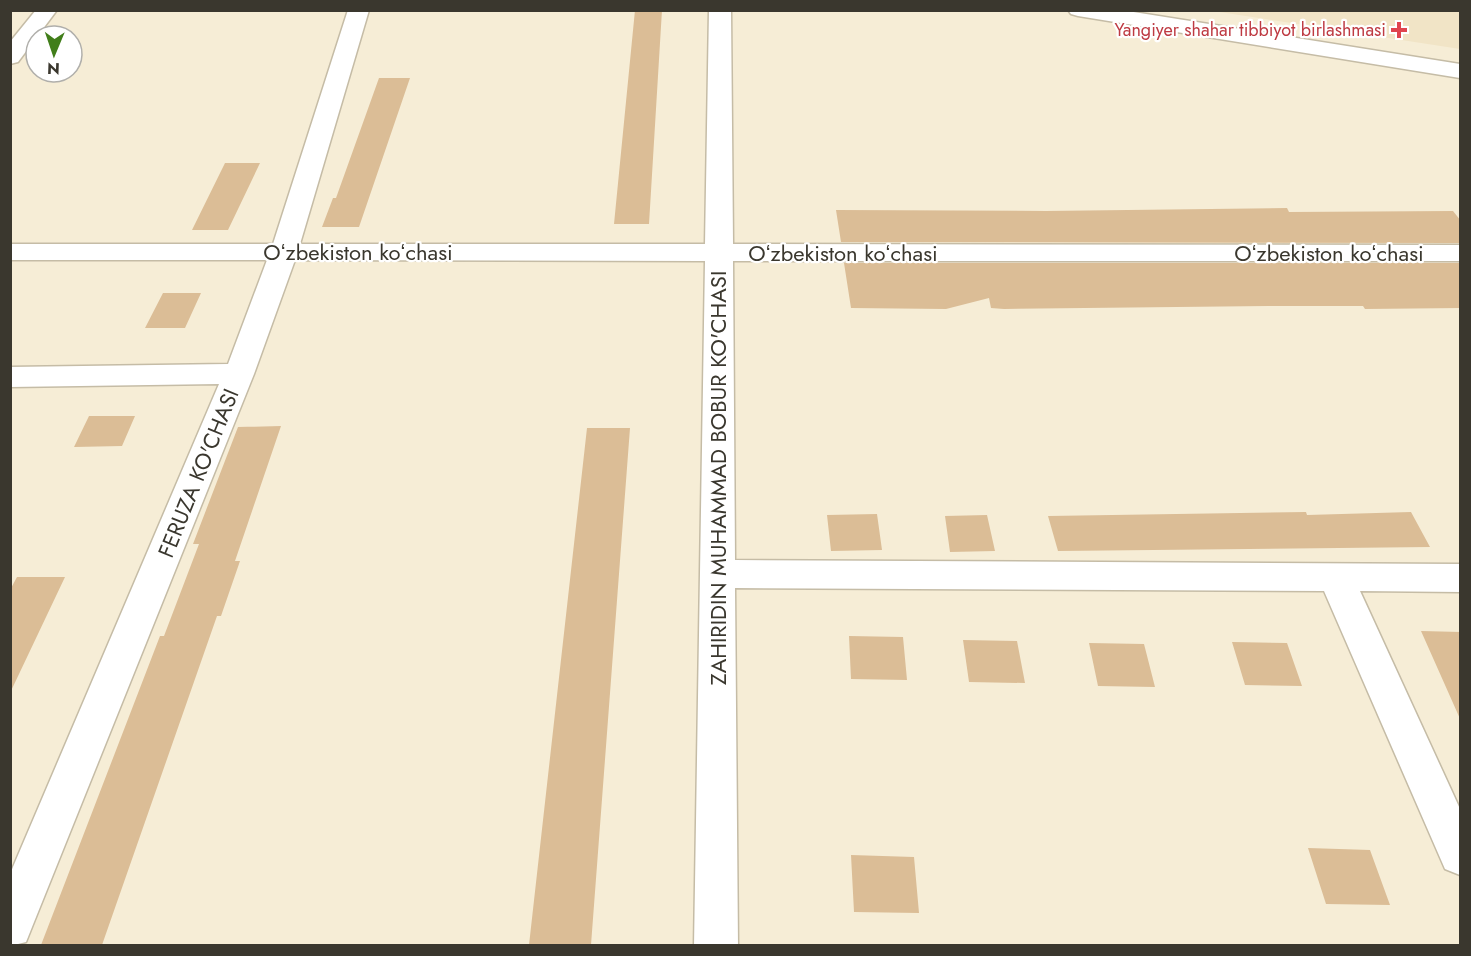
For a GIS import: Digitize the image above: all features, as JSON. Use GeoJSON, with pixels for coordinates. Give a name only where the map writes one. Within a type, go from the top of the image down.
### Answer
{"type":"FeatureCollection","features":[{"type":"Feature","properties":{"kind":"street"},"geometry":{"type":"LineString","coordinates":[[10,57],[47,10]]}},
{"type":"Feature","properties":{"kind":"street","name":"FERUZA KO'CHASI"},"geometry":{"type":"LineString","coordinates":[[10,927],[238,374],[284,252],[359,10]]}},
{"type":"Feature","properties":{"kind":"street","name":"ZAHIRIDIN MUHAMMAD BOBUR KO'CHASI"},"geometry":{"type":"LineString","coordinates":[[716,945],[720,10]]}},
{"type":"Feature","properties":{"kind":"street"},"geometry":{"type":"LineString","coordinates":[[1078,10],[1461,71]]}},
{"type":"Feature","properties":{"kind":"street","name":"Oʻzbekiston koʻchasi"},"geometry":{"type":"LineString","coordinates":[[10,252],[1461,253]]}},
{"type":"Feature","properties":{"kind":"street"},"geometry":{"type":"LineString","coordinates":[[10,377],[238,374]]}},
{"type":"Feature","properties":{"kind":"street"},"geometry":{"type":"LineString","coordinates":[[718,574],[1461,578]]}},
{"type":"Feature","properties":{"kind":"street"},"geometry":{"type":"LineString","coordinates":[[1336,578],[1461,855]]}},
{"type":"Feature","properties":{"kind":"shaded area","name":"Yangiyer shahar tibbiyot birlashmasi"},"geometry":{"type":"Polygon","coordinates":[[[1213,11],[1460,11],[1460,49],[1213,11]]]}},
{"type":"Feature","properties":{"kind":"building"},"geometry":{"type":"Polygon","coordinates":[[[635,10],[662,10],[649,224],[614,224],[635,10]]]}},
{"type":"Feature","properties":{"kind":"building"},"geometry":{"type":"Polygon","coordinates":[[[379,78],[410,78],[359,227],[322,227],[333,198],[336,198],[379,78]]]}},
{"type":"Feature","properties":{"kind":"building"},"geometry":{"type":"Polygon","coordinates":[[[225,163],[260,163],[228,230],[192,230],[225,163]]]}},
{"type":"Feature","properties":{"kind":"building"},"geometry":{"type":"Polygon","coordinates":[[[1287,208],[1289,212],[1453,211],[1461,221],[1461,243],[841,242],[836,210],[1046,211],[1287,208]]]}},
{"type":"Feature","properties":{"kind":"building"},"geometry":{"type":"Polygon","coordinates":[[[844,263],[1461,263],[1461,308],[1365,309],[1363,306],[1268,306],[1004,309],[991,308],[989,298],[946,309],[851,308],[844,263]]]}},
{"type":"Feature","properties":{"kind":"building"},"geometry":{"type":"Polygon","coordinates":[[[163,293],[201,293],[185,328],[145,328],[163,293]]]}},
{"type":"Feature","properties":{"kind":"building"},"geometry":{"type":"Polygon","coordinates":[[[89,416],[135,416],[122,446],[74,447],[89,416]]]}},
{"type":"Feature","properties":{"kind":"building"},"geometry":{"type":"Polygon","coordinates":[[[281,426],[235,561],[240,561],[221,616],[217,616],[102,945],[41,945],[160,636],[164,636],[199,544],[193,544],[238,427],[281,426]]]}},
{"type":"Feature","properties":{"kind":"building"},"geometry":{"type":"Polygon","coordinates":[[[587,428],[630,428],[591,945],[529,945],[587,428]]]}},
{"type":"Feature","properties":{"kind":"building"},"geometry":{"type":"Polygon","coordinates":[[[1306,512],[1307,515],[1411,512],[1430,547],[1058,551],[1048,516],[1306,512]]]}},
{"type":"Feature","properties":{"kind":"building"},"geometry":{"type":"Polygon","coordinates":[[[877,514],[882,550],[831,551],[827,515],[877,514]]]}},
{"type":"Feature","properties":{"kind":"building"},"geometry":{"type":"Polygon","coordinates":[[[987,515],[995,551],[950,552],[945,516],[987,515]]]}},
{"type":"Feature","properties":{"kind":"building"},"geometry":{"type":"Polygon","coordinates":[[[17,577],[65,577],[10,693],[10,590],[17,577]]]}},
{"type":"Feature","properties":{"kind":"building"},"geometry":{"type":"Polygon","coordinates":[[[1421,631],[1461,632],[1461,721],[1421,631]]]}},
{"type":"Feature","properties":{"kind":"building"},"geometry":{"type":"Polygon","coordinates":[[[849,636],[903,637],[907,680],[851,679],[849,636]]]}},
{"type":"Feature","properties":{"kind":"building"},"geometry":{"type":"Polygon","coordinates":[[[963,640],[1017,641],[1025,683],[969,682],[963,640]]]}},
{"type":"Feature","properties":{"kind":"building"},"geometry":{"type":"Polygon","coordinates":[[[1232,642],[1287,643],[1302,686],[1245,685],[1232,642]]]}},
{"type":"Feature","properties":{"kind":"building"},"geometry":{"type":"Polygon","coordinates":[[[1089,643],[1144,644],[1155,687],[1098,686],[1089,643]]]}},
{"type":"Feature","properties":{"kind":"building"},"geometry":{"type":"Polygon","coordinates":[[[1308,848],[1370,850],[1390,905],[1326,904],[1308,848]]]}},
{"type":"Feature","properties":{"kind":"building"},"geometry":{"type":"Polygon","coordinates":[[[851,855],[914,857],[919,913],[854,912],[851,855]]]}},
{"type":"Feature","properties":{"kind":"place","name":"Yangiyer shahar tibbiyot birlashmasi"},"geometry":{"type":"Point","coordinates":[1399,30]}}]}
